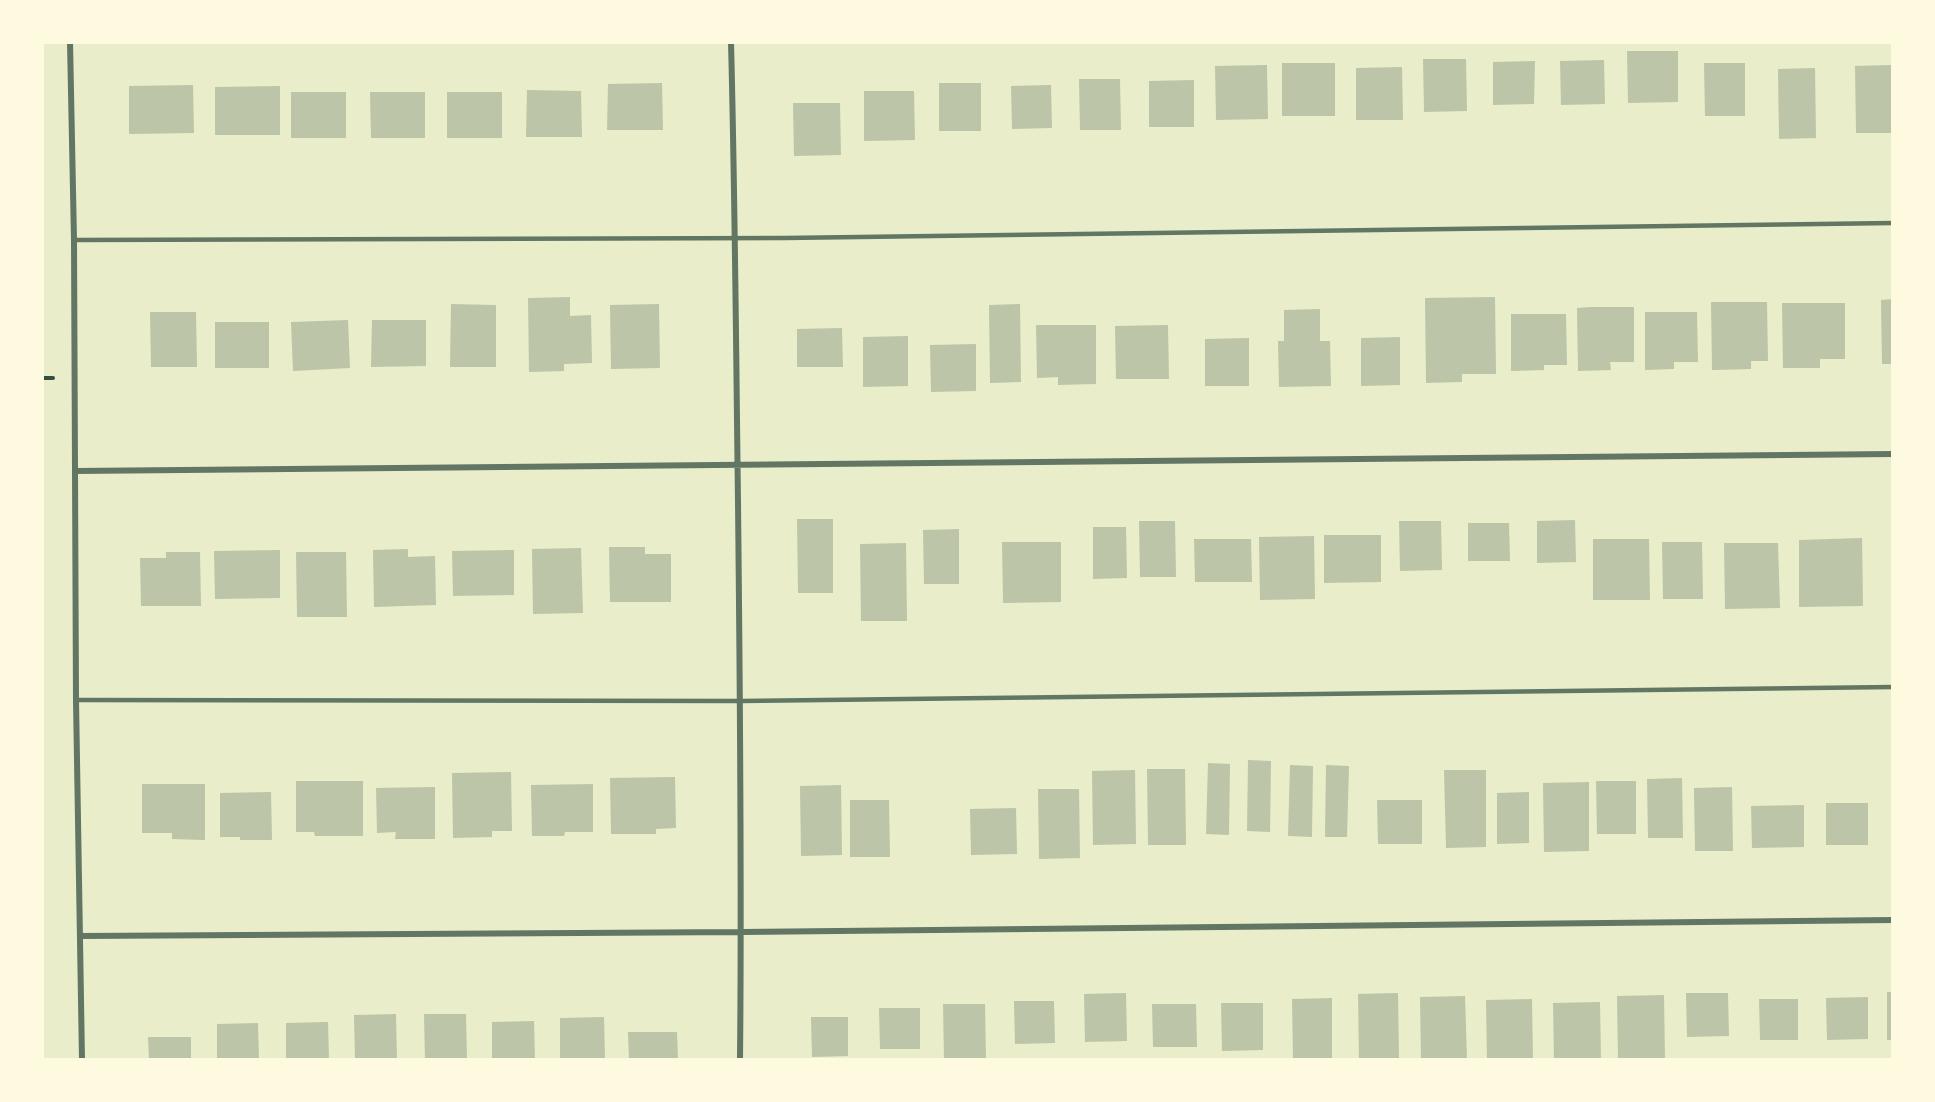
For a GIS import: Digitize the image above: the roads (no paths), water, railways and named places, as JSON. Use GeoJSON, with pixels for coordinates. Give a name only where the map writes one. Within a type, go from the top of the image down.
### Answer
{"type":"FeatureCollection","features":[{"type":"Feature","properties":{"kind":"street"},"geometry":{"type":"LineString","coordinates":[[70,42],[82,1060]]}},
{"type":"Feature","properties":{"kind":"street"},"geometry":{"type":"LineString","coordinates":[[731,42],[736,238],[741,700],[740,1060]]}},
{"type":"Feature","properties":{"kind":"street"},"geometry":{"type":"LineString","coordinates":[[75,471],[1893,454]]}},
{"type":"Feature","properties":{"kind":"street"},"geometry":{"type":"LineString","coordinates":[[80,936],[742,932],[1893,920]]}},
{"type":"Feature","properties":{"kind":"lane"},"geometry":{"type":"LineString","coordinates":[[74,240],[736,238],[1893,223]]}},
{"type":"Feature","properties":{"kind":"lane"},"geometry":{"type":"LineString","coordinates":[[76,700],[741,700],[1893,687]]}}]}
